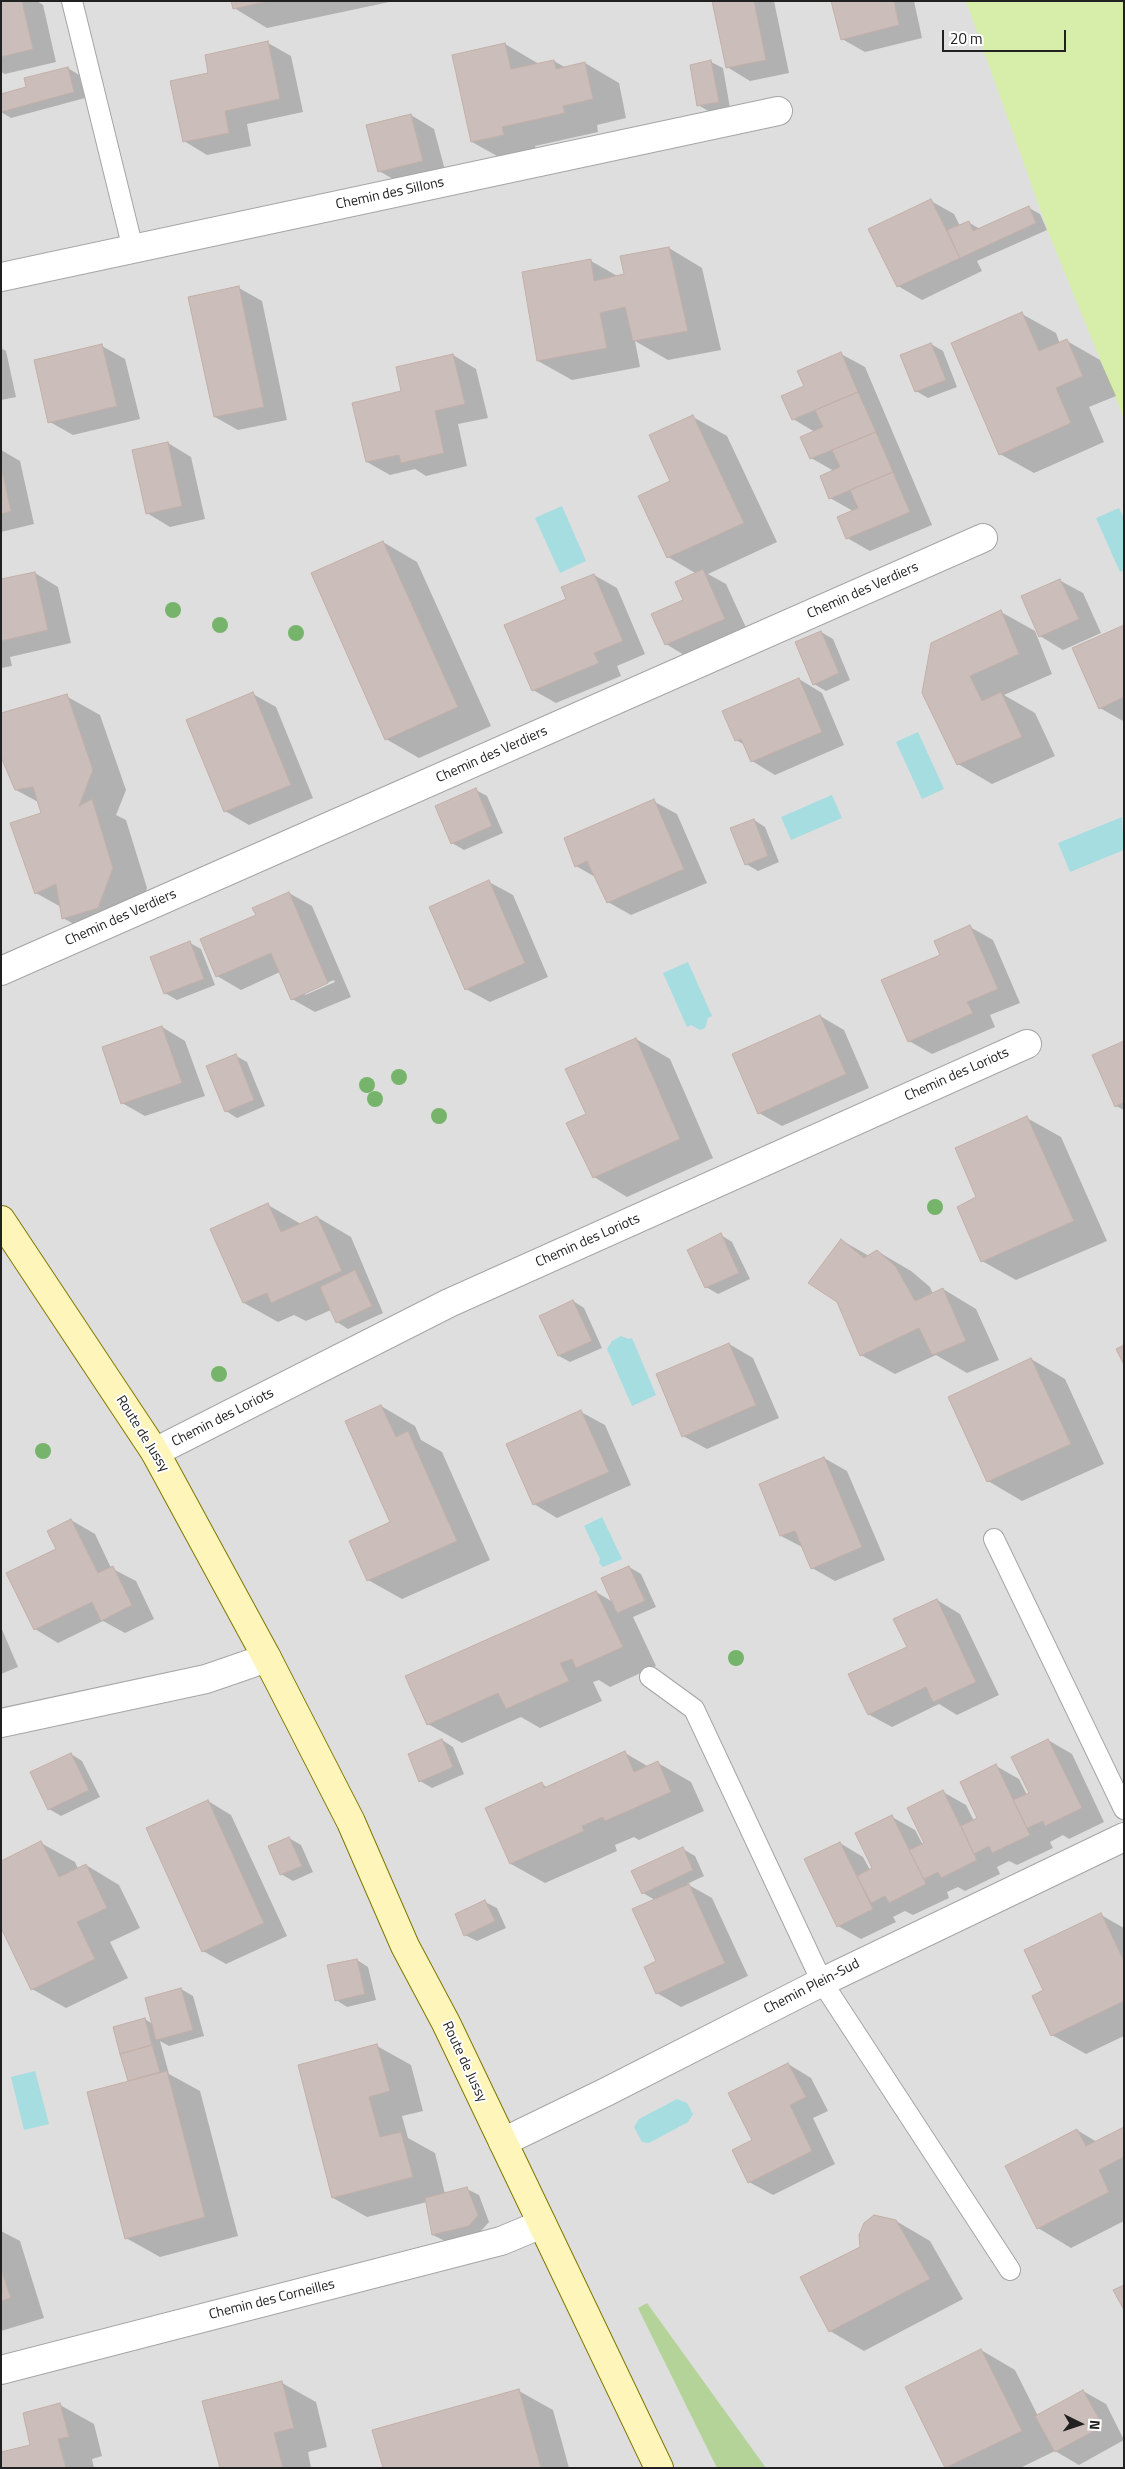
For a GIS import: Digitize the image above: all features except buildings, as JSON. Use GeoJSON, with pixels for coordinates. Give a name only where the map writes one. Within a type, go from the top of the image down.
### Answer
{"type":"FeatureCollection","features":[{"type":"Feature","properties":{"kind":"main road","name":"Route de Jussy"},"geometry":{"type":"LineString","coordinates":[[1,1220],[155,1452],[267,1658],[351,1822],[405,1946],[446,2023],[659,2468]]}},
{"type":"Feature","properties":{"kind":"street","name":"Chemin des Sillons"},"geometry":{"type":"LineString","coordinates":[[1,277],[778,111]]}},
{"type":"Feature","properties":{"kind":"street","name":"Chemin des Verdiers"},"geometry":{"type":"LineString","coordinates":[[1,971],[983,538]]}},
{"type":"Feature","properties":{"kind":"street","name":"Chemin des Loriots"},"geometry":{"type":"LineString","coordinates":[[155,1452],[449,1303],[1027,1044]]}},
{"type":"Feature","properties":{"kind":"street"},"geometry":{"type":"LineString","coordinates":[[1,1723],[206,1679],[267,1658]]}},
{"type":"Feature","properties":{"kind":"street","name":"Chemin Plein-Sud"},"geometry":{"type":"LineString","coordinates":[[503,2142],[822,1982],[1124,1837]]}},
{"type":"Feature","properties":{"kind":"street","name":"Chemin des Corneilles"},"geometry":{"type":"LineString","coordinates":[[1,2370],[501,2241],[542,2224]]}},
{"type":"Feature","properties":{"kind":"lane"},"geometry":{"type":"LineString","coordinates":[[72,1],[133,249]]}},
{"type":"Feature","properties":{"kind":"lane"},"geometry":{"type":"LineString","coordinates":[[994,1539],[1124,1809]]}},
{"type":"Feature","properties":{"kind":"lane"},"geometry":{"type":"LineString","coordinates":[[650,1677],[694,1709],[822,1982],[1010,2270]]}},
{"type":"Feature","properties":{"kind":"shaded area"},"geometry":{"type":"Polygon","coordinates":[[[1,1],[1124,1],[1124,2468],[1,2468],[1,1]]]}},
{"type":"Feature","properties":{"kind":"green space"},"geometry":{"type":"Polygon","coordinates":[[[966,1],[1124,1],[1124,418],[1049,234],[966,1]]]}},
{"type":"Feature","properties":{"kind":"green space"},"geometry":{"type":"Polygon","coordinates":[[[647,2303],[766,2468],[717,2468],[638,2308],[647,2303]]]}},
{"type":"Feature","properties":{"kind":"water"},"geometry":{"type":"Polygon","coordinates":[[[562,506],[586,561],[560,573],[535,518],[562,506]]]}},
{"type":"Feature","properties":{"kind":"water"},"geometry":{"type":"Polygon","coordinates":[[[1119,508],[1124,518],[1124,570],[1120,572],[1096,518],[1119,508]]]}},
{"type":"Feature","properties":{"kind":"water"},"geometry":{"type":"Polygon","coordinates":[[[918,732],[944,789],[922,799],[896,742],[918,732]]]}},
{"type":"Feature","properties":{"kind":"water"},"geometry":{"type":"Polygon","coordinates":[[[832,795],[842,818],[791,840],[781,817],[832,795]]]}},
{"type":"Feature","properties":{"kind":"water"},"geometry":{"type":"Polygon","coordinates":[[[1122,817],[1124,850],[1070,872],[1058,843],[1122,817]]]}},
{"type":"Feature","properties":{"kind":"water"},"geometry":{"type":"Polygon","coordinates":[[[688,962],[712,1016],[708,1018],[705,1028],[700,1030],[691,1025],[687,1027],[663,973],[688,962]]]}},
{"type":"Feature","properties":{"kind":"water"},"geometry":{"type":"Polygon","coordinates":[[[621,1336],[629,1339],[632,1338],[656,1395],[632,1406],[607,1349],[612,1341],[621,1336]]]}},
{"type":"Feature","properties":{"kind":"water"},"geometry":{"type":"Polygon","coordinates":[[[602,1517],[622,1559],[603,1567],[599,1563],[600,1559],[584,1526],[602,1517]]]}},
{"type":"Feature","properties":{"kind":"water"},"geometry":{"type":"Polygon","coordinates":[[[35,2071],[49,2124],[24,2130],[11,2077],[35,2071]]]}},
{"type":"Feature","properties":{"kind":"water"},"geometry":{"type":"Polygon","coordinates":[[[677,2099],[687,2103],[693,2114],[688,2122],[649,2143],[642,2142],[634,2127],[639,2119],[677,2099]]]}}]}
